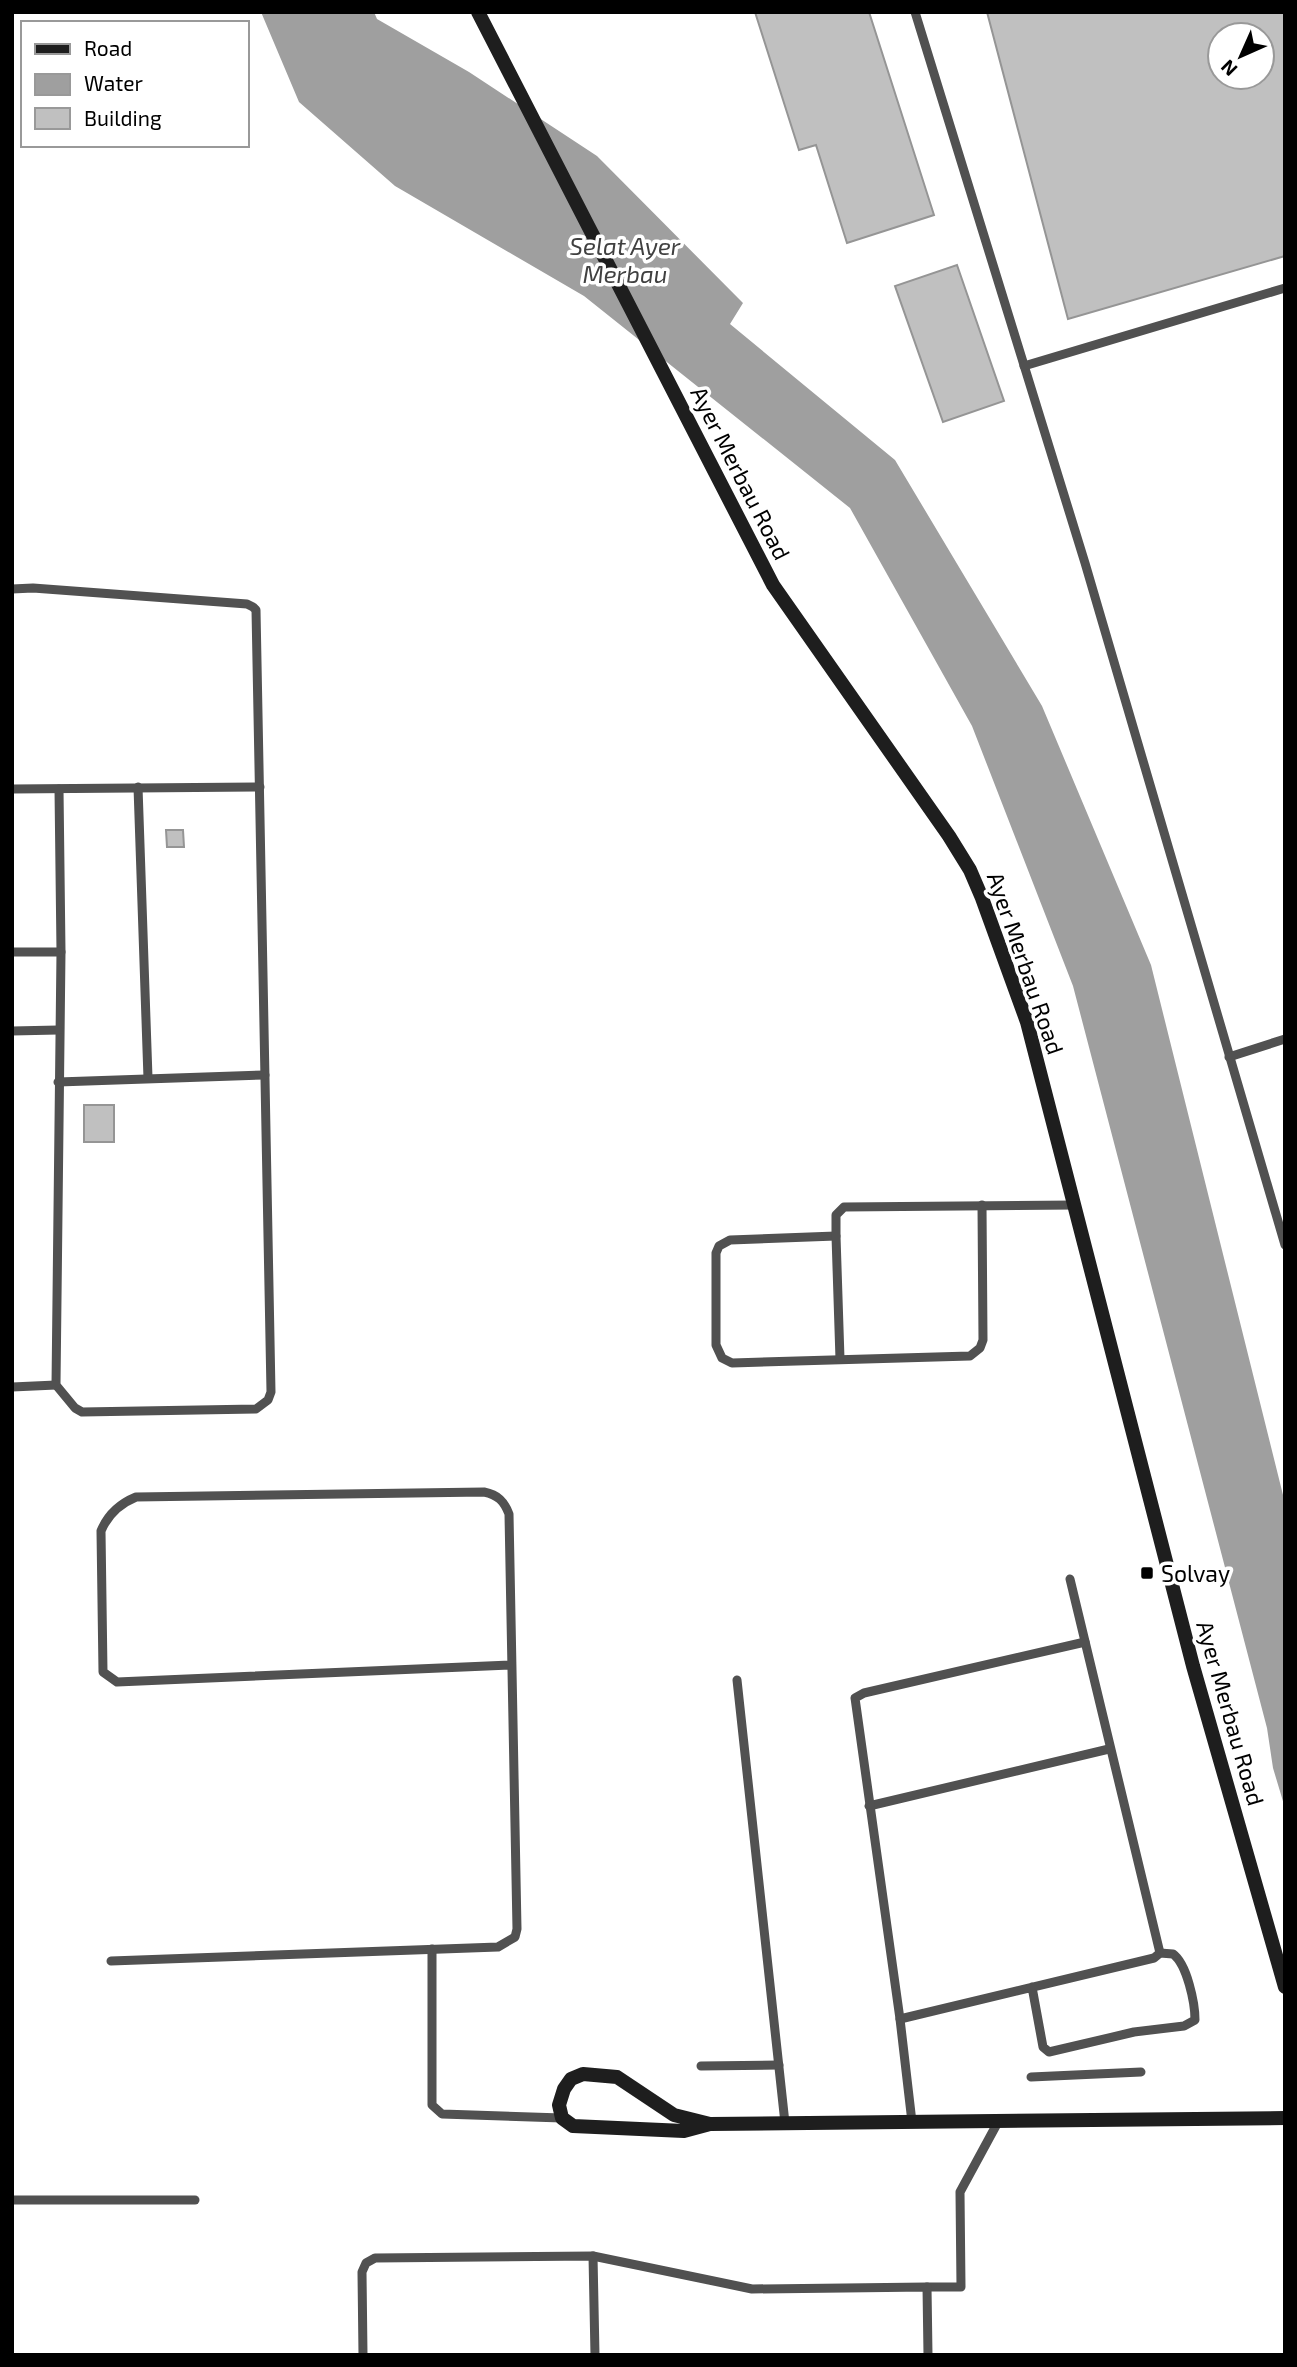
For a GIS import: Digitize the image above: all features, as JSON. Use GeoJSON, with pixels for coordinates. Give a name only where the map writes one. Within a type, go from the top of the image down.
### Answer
{"type":"FeatureCollection","features":[{"type":"Feature","properties":{"kind":"street","name":"Ayer Merbau Road"},"geometry":{"type":"LineString","coordinates":[[478,12],[780,597],[949,836],[970,870],[1027,1022],[1194,1666],[1285,1987]]}},
{"type":"Feature","properties":{"kind":"street"},"geometry":{"type":"LineString","coordinates":[[710,2124],[684,2132],[573,2126],[562,2118],[559,2105],[564,2089],[571,2079],[583,2074],[617,2077],[674,2115],[710,2124],[1285,2118]]}},
{"type":"Feature","properties":{"kind":"lane"},"geometry":{"type":"LineString","coordinates":[[915,12],[1085,563],[1285,1245]]}},
{"type":"Feature","properties":{"kind":"lane"},"geometry":{"type":"LineString","coordinates":[[1024,366],[1285,288]]}},
{"type":"Feature","properties":{"kind":"lane"},"geometry":{"type":"LineString","coordinates":[[12,589],[33,588],[247,604],[253,607],[257,616],[271,1392],[268,1400],[256,1409],[82,1412],[75,1408],[56,1385],[60,789]]}},
{"type":"Feature","properties":{"kind":"lane"},"geometry":{"type":"LineString","coordinates":[[138,787],[148,1078]]}},
{"type":"Feature","properties":{"kind":"lane"},"geometry":{"type":"LineString","coordinates":[[12,789],[260,787]]}},
{"type":"Feature","properties":{"kind":"lane"},"geometry":{"type":"LineString","coordinates":[[12,952],[61,952]]}},
{"type":"Feature","properties":{"kind":"lane"},"geometry":{"type":"LineString","coordinates":[[12,1031],[58,1030]]}},
{"type":"Feature","properties":{"kind":"lane"},"geometry":{"type":"LineString","coordinates":[[1230,1057],[1285,1039]]}},
{"type":"Feature","properties":{"kind":"lane"},"geometry":{"type":"LineString","coordinates":[[58,1082],[265,1075]]}},
{"type":"Feature","properties":{"kind":"lane"},"geometry":{"type":"LineString","coordinates":[[836,1236],[730,1240],[719,1247],[716,1253],[716,1345],[722,1357],[732,1363],[970,1356],[976,1353],[983,1340],[982,1205]]}},
{"type":"Feature","properties":{"kind":"lane"},"geometry":{"type":"LineString","coordinates":[[840,1359],[836,1215],[844,1207],[1075,1205]]}},
{"type":"Feature","properties":{"kind":"lane"},"geometry":{"type":"LineString","coordinates":[[12,1387],[56,1385]]}},
{"type":"Feature","properties":{"kind":"lane"},"geometry":{"type":"LineString","coordinates":[[111,1961],[498,1947],[515,1937],[517,1928],[509,1514],[502,1500],[494,1494],[484,1492],[136,1497],[118,1507],[106,1520],[101,1531],[103,1672],[117,1682],[511,1665]]}},
{"type":"Feature","properties":{"kind":"lane"},"geometry":{"type":"LineString","coordinates":[[1070,1580],[1160,1953]]}},
{"type":"Feature","properties":{"kind":"lane"},"geometry":{"type":"LineString","coordinates":[[912,2122],[855,1698],[858,1695],[1085,1642]]}},
{"type":"Feature","properties":{"kind":"lane"},"geometry":{"type":"LineString","coordinates":[[737,1680],[785,2123]]}},
{"type":"Feature","properties":{"kind":"lane"},"geometry":{"type":"LineString","coordinates":[[869,1806],[1110,1749]]}},
{"type":"Feature","properties":{"kind":"lane"},"geometry":{"type":"LineString","coordinates":[[432,1949],[432,2105],[442,2114],[562,2118]]}},
{"type":"Feature","properties":{"kind":"lane"},"geometry":{"type":"LineString","coordinates":[[900,2019],[1032,1987],[1154,1958],[1160,1953],[1173,1954],[1183,1965],[1195,2020],[1188,2024],[1134,2032],[1049,2052],[1043,2047],[1032,1987]]}},
{"type":"Feature","properties":{"kind":"lane"},"geometry":{"type":"LineString","coordinates":[[701,2066],[779,2066]]}},
{"type":"Feature","properties":{"kind":"lane"},"geometry":{"type":"LineString","coordinates":[[1031,2077],[1141,2072]]}},
{"type":"Feature","properties":{"kind":"lane"},"geometry":{"type":"LineString","coordinates":[[363,2355],[362,2272],[366,2263],[375,2258],[593,2256],[752,2289],[961,2287],[960,2192],[998,2122]]}},
{"type":"Feature","properties":{"kind":"lane"},"geometry":{"type":"LineString","coordinates":[[12,2200],[195,2200]]}},
{"type":"Feature","properties":{"kind":"lane"},"geometry":{"type":"LineString","coordinates":[[593,2256],[595,2355]]}},
{"type":"Feature","properties":{"kind":"lane"},"geometry":{"type":"LineString","coordinates":[[927,2287],[928,2355]]}},
{"type":"Feature","properties":{"kind":"water","name":"Selat Ayer Merbau"},"geometry":{"type":"Polygon","coordinates":[[[261,12],[374,12],[377,19],[469,72],[597,156],[743,303],[730,324],[895,460],[1042,706],[1151,965],[1285,1503],[1285,1808],[1273,1768],[1267,1728],[1073,986],[972,726],[850,508],[584,296],[395,186],[299,102],[261,12]]]}},
{"type":"Feature","properties":{"kind":"building"},"geometry":{"type":"Polygon","coordinates":[[[755,12],[869,12],[934,215],[847,243],[816,145],[799,150],[755,12]]]}},
{"type":"Feature","properties":{"kind":"building"},"geometry":{"type":"Polygon","coordinates":[[[987,12],[1285,12],[1285,256],[1068,319],[987,12]]]}},
{"type":"Feature","properties":{"kind":"building"},"geometry":{"type":"Polygon","coordinates":[[[957,265],[1004,401],[943,422],[895,286],[957,265]]]}},
{"type":"Feature","properties":{"kind":"building"},"geometry":{"type":"Polygon","coordinates":[[[166,830],[183,830],[184,847],[167,847],[166,830]]]}},
{"type":"Feature","properties":{"kind":"building"},"geometry":{"type":"Polygon","coordinates":[[[84,1105],[114,1105],[114,1142],[84,1142],[84,1105]]]}},
{"type":"Feature","properties":{"kind":"place","name":"Solvay"},"geometry":{"type":"Point","coordinates":[1147,1573]}}]}
